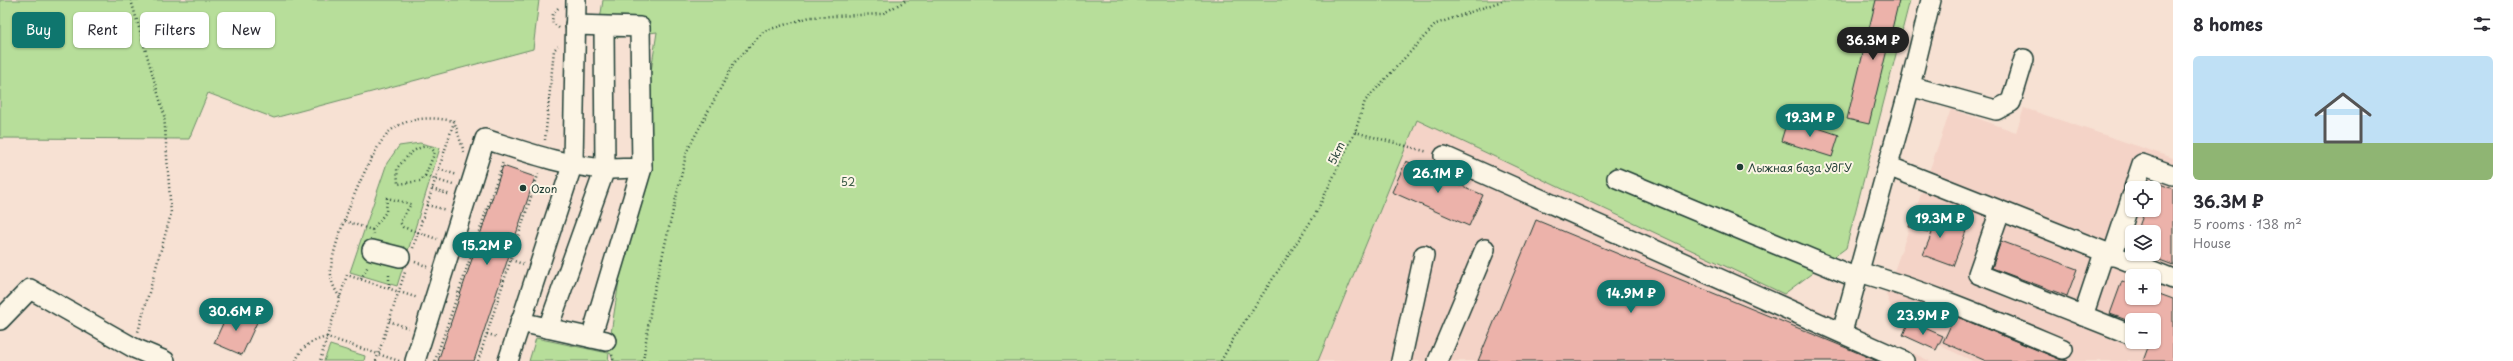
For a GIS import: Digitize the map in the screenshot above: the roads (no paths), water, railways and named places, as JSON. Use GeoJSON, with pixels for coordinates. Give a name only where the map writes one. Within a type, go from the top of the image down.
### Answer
{"type":"FeatureCollection","features":[{"type":"Feature","properties":{"kind":"street"},"geometry":{"type":"LineString","coordinates":[[508,361],[573,163],[576,0]]}},
{"type":"Feature","properties":{"kind":"street"},"geometry":{"type":"LineString","coordinates":[[1842,332],[1910,86],[1931,0]]}},
{"type":"Feature","properties":{"kind":"street"},"geometry":{"type":"LineString","coordinates":[[520,322],[598,340],[642,168],[640,27],[575,25]]}},
{"type":"Feature","properties":{"kind":"street"},"geometry":{"type":"LineString","coordinates":[[548,328],[605,169],[604,27]]}},
{"type":"Feature","properties":{"kind":"street"},"geometry":{"type":"LineString","coordinates":[[1910,86],[1996,110],[2011,102],[2024,59]]}},
{"type":"Feature","properties":{"kind":"street"},"geometry":{"type":"LineString","coordinates":[[415,361],[484,139],[544,157],[605,169],[642,168]]}},
{"type":"Feature","properties":{"kind":"street"},"geometry":{"type":"LineString","coordinates":[[1444,156],[1842,332],[1904,361]]}},
{"type":"Feature","properties":{"kind":"street"},"geometry":{"type":"LineString","coordinates":[[2136,181],[2142,164],[2173,175]]}},
{"type":"Feature","properties":{"kind":"street"},"geometry":{"type":"LineString","coordinates":[[1888,166],[2108,255],[2173,279]]}},
{"type":"Feature","properties":{"kind":"street"},"geometry":{"type":"LineString","coordinates":[[1617,178],[1858,275],[1897,283],[1959,306],[2063,349]]}},
{"type":"Feature","properties":{"kind":"street"},"geometry":{"type":"LineString","coordinates":[[2000,211],[1978,274],[2125,332]]}},
{"type":"Feature","properties":{"kind":"street"},"geometry":{"type":"LineString","coordinates":[[2083,316],[2125,213]]}},
{"type":"Feature","properties":{"kind":"street"},"geometry":{"type":"LineString","coordinates":[[1438,361],[1485,249]]}},
{"type":"Feature","properties":{"kind":"street"},"geometry":{"type":"LineString","coordinates":[[1401,361],[1424,256]]}},
{"type":"Feature","properties":{"kind":"street"},"geometry":{"type":"LineString","coordinates":[[370,258],[402,262]]}},
{"type":"Feature","properties":{"kind":"street"},"geometry":{"type":"LineString","coordinates":[[0,320],[30,289],[134,348],[165,361]]}},
{"type":"Feature","properties":{"kind":"place","name":"Лыжная база УдГУ"},"geometry":{"type":"Point","coordinates":[1740,167]}},
{"type":"Feature","properties":{"kind":"place","name":"Ozon"},"geometry":{"type":"Point","coordinates":[523,188]}},
{"type":"Feature","properties":{"kind":"park label","name":"52"},"geometry":{"type":"Point","coordinates":[848,181]}}]}
